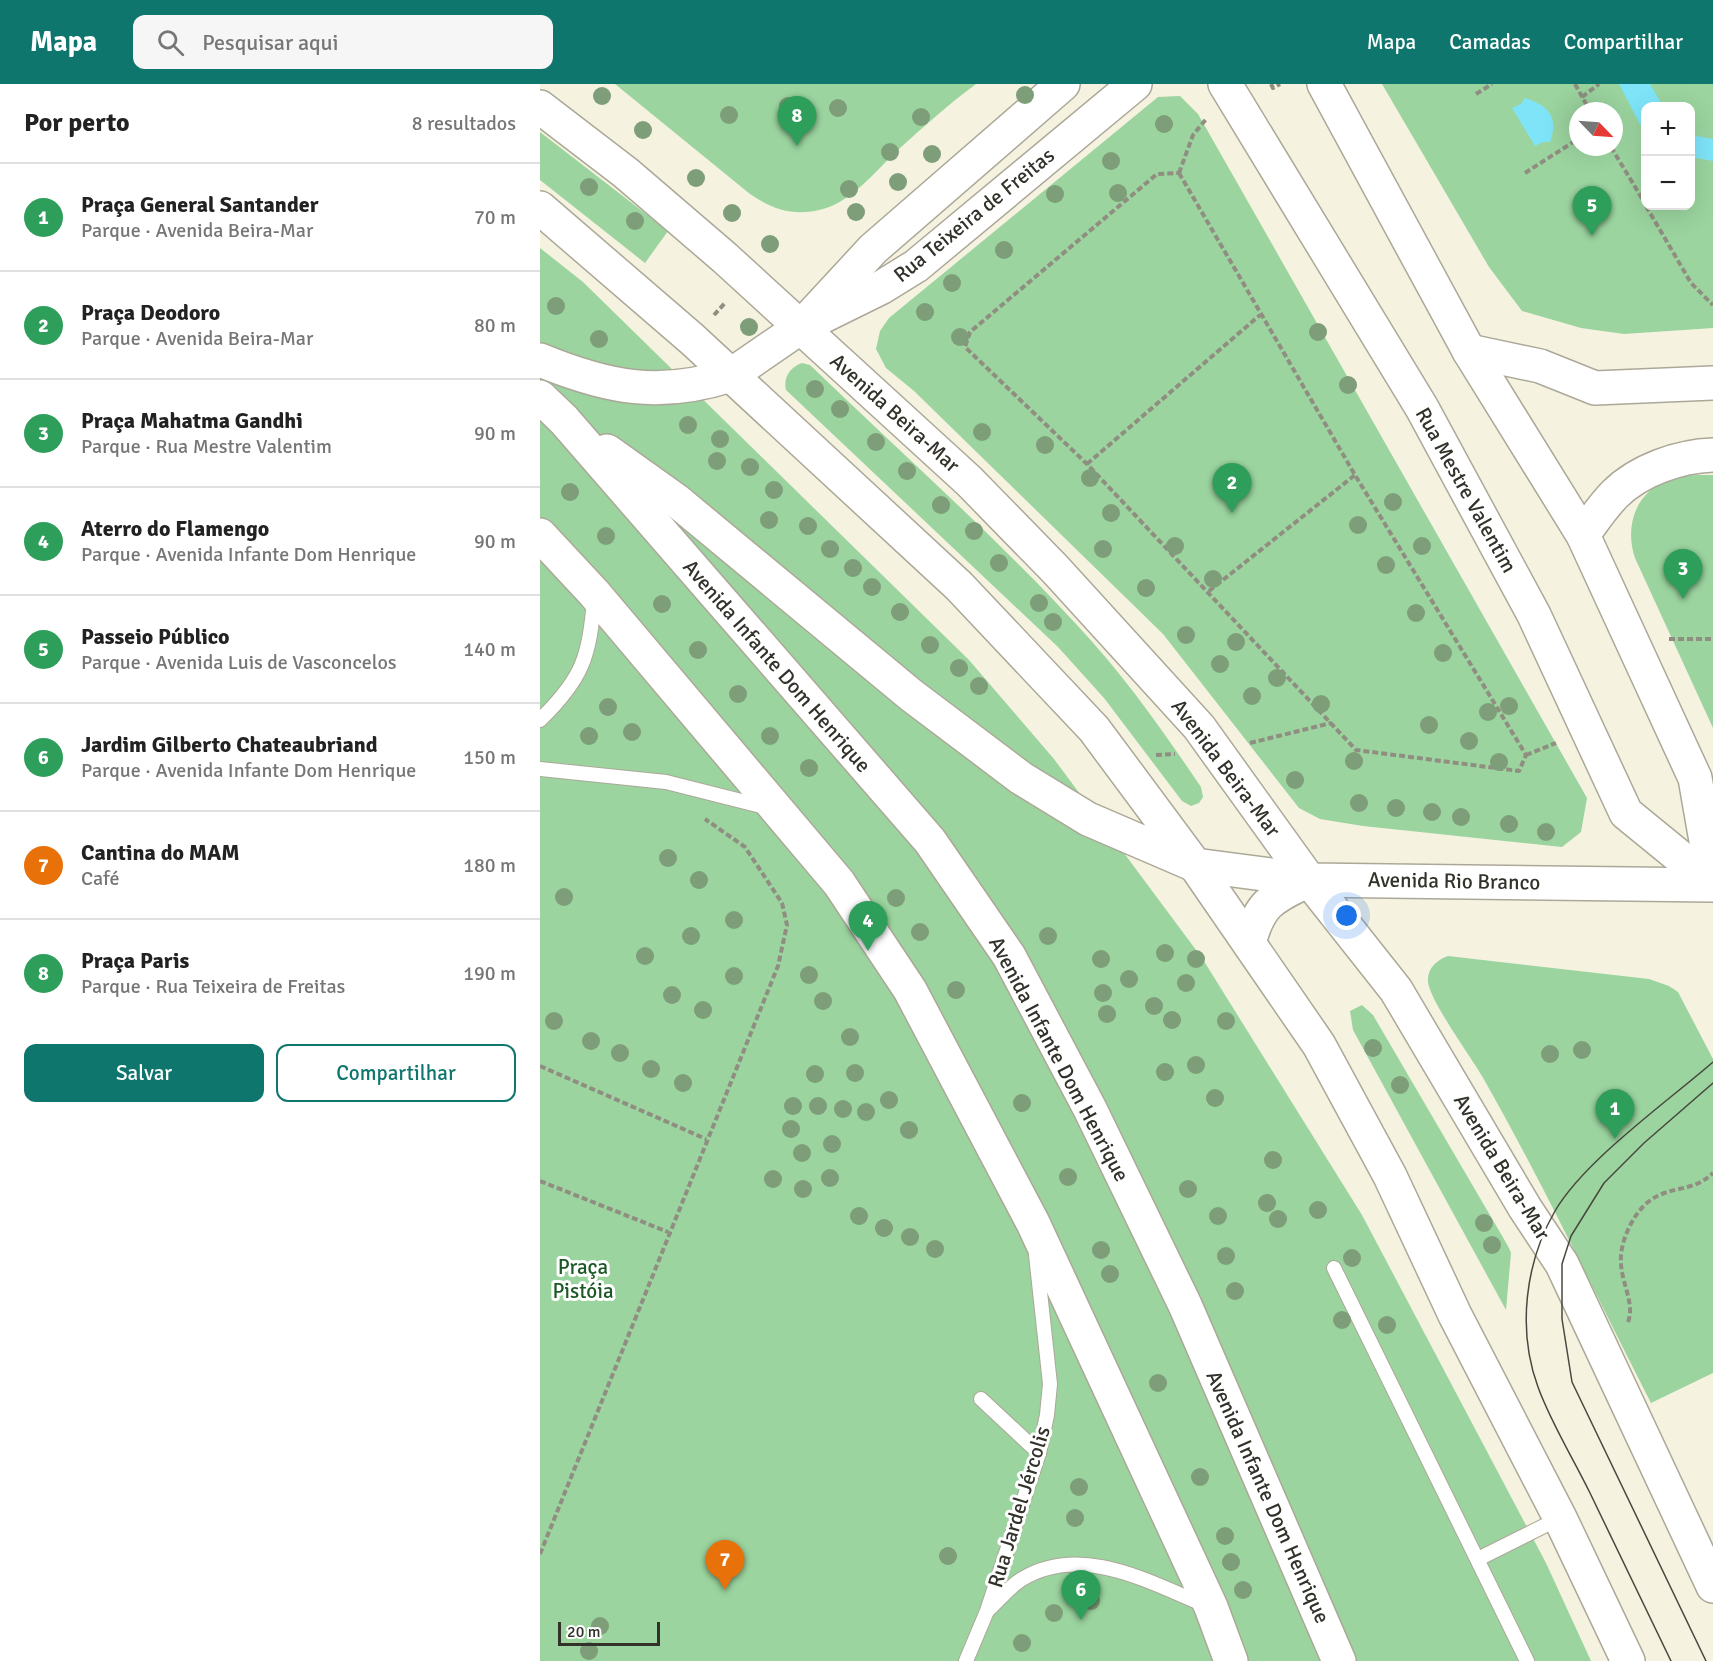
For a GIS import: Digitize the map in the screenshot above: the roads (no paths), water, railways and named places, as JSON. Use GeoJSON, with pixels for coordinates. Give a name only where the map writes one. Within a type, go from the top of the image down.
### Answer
{"type":"FeatureCollection","features":[{"type":"Feature","properties":{"kind":"main road","name":"Rua Teixeira de Freitas"},"geometry":{"type":"LineString","coordinates":[[801,327],[873,249],[1063,84]]}},
{"type":"Feature","properties":{"kind":"main road","name":"Rua Teixeira de Freitas"},"geometry":{"type":"LineString","coordinates":[[731,375],[801,327],[882,287],[916,266],[1135,84]]}},
{"type":"Feature","properties":{"kind":"main road"},"geometry":{"type":"LineString","coordinates":[[1324,84],[1469,351],[1583,535],[1695,778],[1713,883]]}},
{"type":"Feature","properties":{"kind":"main road","name":"Rua Mestre Valentim"},"geometry":{"type":"LineString","coordinates":[[1227,87],[1422,408],[1534,615],[1626,813],[1713,883]]}},
{"type":"Feature","properties":{"kind":"main road","name":"Avenida Beira-Mar"},"geometry":{"type":"LineString","coordinates":[[540,107],[626,173],[748,279],[1001,513],[1199,727],[1309,880],[1396,990],[1525,1209],[1562,1264],[1713,1586]]}},
{"type":"Feature","properties":{"kind":"main road"},"geometry":{"type":"LineString","coordinates":[[540,208],[692,339],[959,586],[1094,729],[1195,865],[1319,1045],[1390,1176],[1455,1315],[1560,1518],[1628,1661]]}},
{"type":"Feature","properties":{"kind":"main road"},"geometry":{"type":"LineString","coordinates":[[1469,351],[1540,366],[1595,388],[1713,383]]}},
{"type":"Feature","properties":{"kind":"main road"},"geometry":{"type":"LineString","coordinates":[[540,360],[572,374],[614,385],[641,389],[682,387],[731,375]]}},
{"type":"Feature","properties":{"kind":"main road","name":"Avenida Infante Dom Henrique"},"geometry":{"type":"LineString","coordinates":[[540,397],[564,420],[930,841],[1009,956],[1090,1109],[1185,1305],[1340,1661]]}},
{"type":"Feature","properties":{"kind":"main road","name":"Avenida Rio Branco"},"geometry":{"type":"LineString","coordinates":[[564,420],[677,501],[911,695],[1021,778],[1088,819],[1195,865],[1309,880],[1713,883]]}},
{"type":"Feature","properties":{"kind":"main road"},"geometry":{"type":"LineString","coordinates":[[1583,535],[1615,493],[1650,469],[1700,455],[1713,455]]}},
{"type":"Feature","properties":{"kind":"main road"},"geometry":{"type":"LineString","coordinates":[[540,535],[594,593],[839,883],[910,990],[1033,1223],[1211,1607],[1231,1661]]}},
{"type":"Feature","properties":{"kind":"main road"},"geometry":{"type":"LineString","coordinates":[[1249,943],[1255,920],[1273,897],[1309,880]]}},
{"type":"Feature","properties":{"kind":"lane"},"geometry":{"type":"LineString","coordinates":[[540,720],[569,692],[580,669],[592,635],[594,593]]}},
{"type":"Feature","properties":{"kind":"lane"},"geometry":{"type":"LineString","coordinates":[[540,769],[666,782],[777,810]]}},
{"type":"Feature","properties":{"kind":"lane","name":"Rua Jardel Jércolis"},"geometry":{"type":"LineString","coordinates":[[966,1661],[987,1611],[1039,1453],[1050,1384],[1033,1223]]}},
{"type":"Feature","properties":{"kind":"lane"},"geometry":{"type":"LineString","coordinates":[[1334,1268],[1527,1661]]}},
{"type":"Feature","properties":{"kind":"lane"},"geometry":{"type":"LineString","coordinates":[[981,1399],[1039,1453]]}},
{"type":"Feature","properties":{"kind":"lane"},"geometry":{"type":"LineString","coordinates":[[1478,1559],[1560,1518]]}},
{"type":"Feature","properties":{"kind":"lane","name":"Rua Jardel Jércolis"},"geometry":{"type":"LineString","coordinates":[[987,1611],[1022,1579],[1057,1566],[1085,1563],[1131,1574],[1211,1607]]}},
{"type":"Feature","properties":{"kind":"water"},"geometry":{"type":"Polygon","coordinates":[[[1619,84],[1650,84],[1661,102],[1641,102],[1641,126],[1619,84]]]}},
{"type":"Feature","properties":{"kind":"water"},"geometry":{"type":"Polygon","coordinates":[[[1525,98],[1540,105],[1550,114],[1553,126],[1550,142],[1543,142],[1535,146],[1512,108],[1521,104],[1525,98]]]}},
{"type":"Feature","properties":{"kind":"water"},"geometry":{"type":"Polygon","coordinates":[[[1695,136],[1713,139],[1713,161],[1695,158],[1695,136]]]}},
{"type":"Feature","properties":{"kind":"tram line"},"geometry":{"type":"LineString","coordinates":[[1671,1661],[1543,1400],[1531,1365],[1526,1320],[1527,1297],[1537,1252],[1545,1231],[1555,1211],[1569,1192],[1586,1172],[1628,1132],[1713,1062]]}},
{"type":"Feature","properties":{"kind":"tram line"},"geometry":{"type":"LineString","coordinates":[[1706,1661],[1572,1382],[1562,1319],[1562,1264],[1571,1236],[1604,1183],[1644,1143],[1713,1083]]}},
{"type":"Feature","properties":{"kind":"place","name":"Praça Paris"},"geometry":{"type":"Point","coordinates":[797,146]}},
{"type":"Feature","properties":{"kind":"place","name":"Passeio Público"},"geometry":{"type":"Point","coordinates":[1592,236]}},
{"type":"Feature","properties":{"kind":"place","name":"Praça Deodoro"},"geometry":{"type":"Point","coordinates":[1232,513]}},
{"type":"Feature","properties":{"kind":"place","name":"Praça Mahatma Gandhi"},"geometry":{"type":"Point","coordinates":[1683,599]}},
{"type":"Feature","properties":{"kind":"place","name":"Aterro do Flamengo"},"geometry":{"type":"Point","coordinates":[868,951]}},
{"type":"Feature","properties":{"kind":"place","name":"Praça General Santander"},"geometry":{"type":"Point","coordinates":[1615,1139]}},
{"type":"Feature","properties":{"kind":"place","name":"Cantina do MAM"},"geometry":{"type":"Point","coordinates":[725,1590]}},
{"type":"Feature","properties":{"kind":"place","name":"Jardim Gilberto Chateaubriand"},"geometry":{"type":"Point","coordinates":[1081,1620]}},
{"type":"Feature","properties":{"kind":"park label","name":"Praça Pistóia"},"geometry":{"type":"Point","coordinates":[583,1279]}}]}
